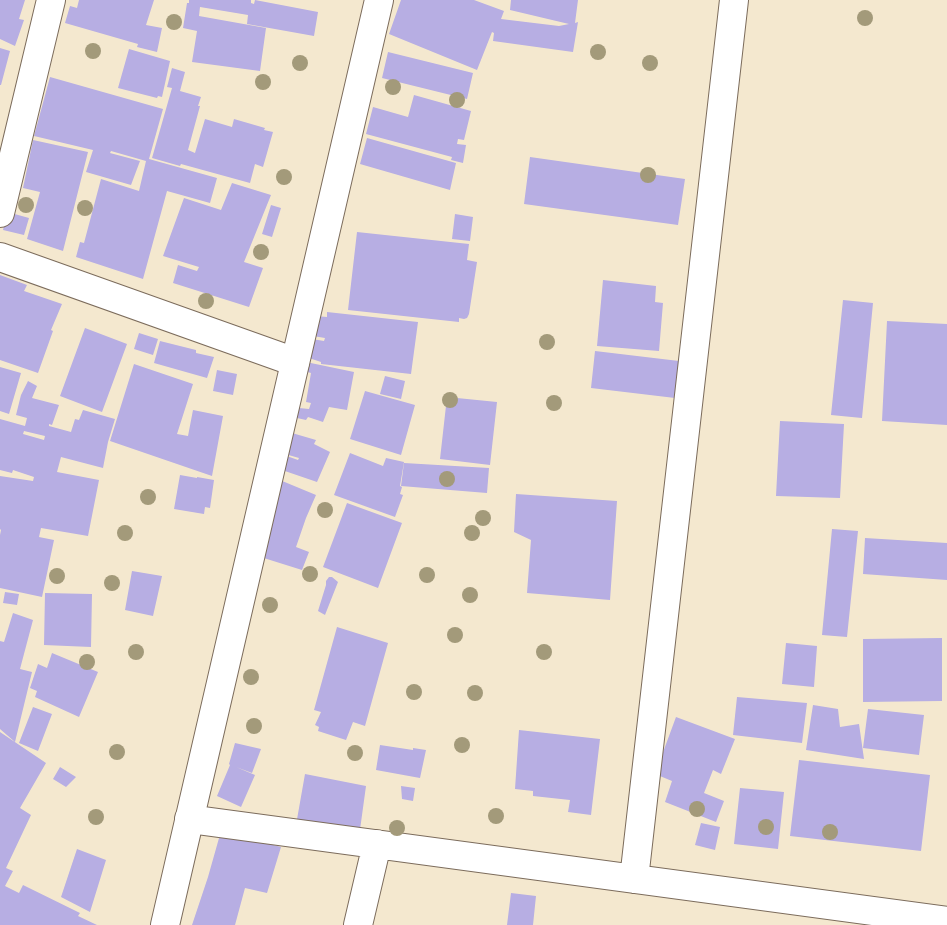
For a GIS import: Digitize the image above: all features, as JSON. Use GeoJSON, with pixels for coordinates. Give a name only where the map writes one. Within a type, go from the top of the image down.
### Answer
{"type":"FeatureCollection","features":[{"type":"Feature","properties":{"kind":"street"},"geometry":{"type":"LineString","coordinates":[[0,213],[51,0]]}},
{"type":"Feature","properties":{"kind":"street"},"geometry":{"type":"LineString","coordinates":[[165,925],[379,0]]}},
{"type":"Feature","properties":{"kind":"street"},"geometry":{"type":"LineString","coordinates":[[634,878],[734,0]]}},
{"type":"Feature","properties":{"kind":"street"},"geometry":{"type":"LineString","coordinates":[[0,257],[295,362]]}},
{"type":"Feature","properties":{"kind":"street"},"geometry":{"type":"LineString","coordinates":[[189,819],[947,920]]}},
{"type":"Feature","properties":{"kind":"street"},"geometry":{"type":"LineString","coordinates":[[358,925],[377,844]]}},
{"type":"Feature","properties":{"kind":"building"},"geometry":{"type":"Polygon","coordinates":[[[0,0],[25,0],[19,19],[24,20],[15,46],[0,39],[0,0]]]}},
{"type":"Feature","properties":{"kind":"building"},"geometry":{"type":"Polygon","coordinates":[[[79,0],[154,0],[146,25],[162,28],[157,52],[137,47],[138,44],[65,23],[70,6],[77,8],[79,0]]]}},
{"type":"Feature","properties":{"kind":"building"},"geometry":{"type":"Polygon","coordinates":[[[189,0],[251,0],[251,3],[254,4],[255,0],[318,12],[314,36],[247,24],[248,15],[200,7],[199,16],[266,28],[260,71],[192,62],[197,31],[183,28],[189,0]]]}},
{"type":"Feature","properties":{"kind":"building"},"geometry":{"type":"Polygon","coordinates":[[[401,0],[474,0],[504,11],[501,19],[559,26],[569,24],[510,10],[511,0],[578,0],[575,23],[578,22],[573,52],[493,41],[494,33],[492,32],[477,70],[389,34],[401,0]]]}},
{"type":"Feature","properties":{"kind":"building"},"geometry":{"type":"Polygon","coordinates":[[[0,48],[10,51],[1,85],[0,85],[0,48]]]}},
{"type":"Feature","properties":{"kind":"building"},"geometry":{"type":"Polygon","coordinates":[[[129,49],[170,61],[162,97],[158,96],[157,98],[118,88],[129,49]]]}},
{"type":"Feature","properties":{"kind":"building"},"geometry":{"type":"Polygon","coordinates":[[[388,52],[473,73],[467,99],[382,78],[388,52]]]}},
{"type":"Feature","properties":{"kind":"building"},"geometry":{"type":"Polygon","coordinates":[[[172,68],[185,72],[180,91],[201,97],[188,150],[195,153],[205,119],[232,127],[234,119],[273,132],[263,167],[255,164],[250,183],[152,158],[172,88],[167,87],[172,68]]]}},
{"type":"Feature","properties":{"kind":"building"},"geometry":{"type":"Polygon","coordinates":[[[50,77],[163,109],[149,159],[217,178],[210,203],[167,191],[143,279],[76,257],[80,242],[84,243],[101,179],[139,191],[146,161],[111,151],[110,153],[140,161],[131,185],[86,172],[93,150],[34,136],[50,77]]]}},
{"type":"Feature","properties":{"kind":"building"},"geometry":{"type":"Polygon","coordinates":[[[414,95],[471,111],[464,140],[458,139],[457,144],[466,145],[463,163],[451,160],[452,157],[366,134],[373,107],[408,117],[414,95]]]}},
{"type":"Feature","properties":{"kind":"building"},"geometry":{"type":"Polygon","coordinates":[[[367,138],[456,163],[450,190],[360,164],[367,138]]]}},
{"type":"Feature","properties":{"kind":"building"},"geometry":{"type":"Polygon","coordinates":[[[33,140],[88,152],[63,251],[27,239],[40,192],[23,188],[33,140]]]}},
{"type":"Feature","properties":{"kind":"building"},"geometry":{"type":"Polygon","coordinates":[[[530,157],[685,179],[678,225],[524,204],[530,157]]]}},
{"type":"Feature","properties":{"kind":"building"},"geometry":{"type":"Polygon","coordinates":[[[232,183],[271,195],[244,262],[263,268],[249,307],[173,283],[178,265],[197,271],[199,267],[163,256],[184,198],[221,210],[232,183]]]}},
{"type":"Feature","properties":{"kind":"building"},"geometry":{"type":"Polygon","coordinates":[[[271,205],[281,208],[272,237],[262,234],[271,205]]]}},
{"type":"Feature","properties":{"kind":"building"},"geometry":{"type":"Polygon","coordinates":[[[11,213],[29,218],[24,235],[3,230],[6,218],[11,213]]]}},
{"type":"Feature","properties":{"kind":"building"},"geometry":{"type":"Polygon","coordinates":[[[455,214],[473,217],[470,241],[452,239],[455,214]]]}},
{"type":"Feature","properties":{"kind":"building"},"geometry":{"type":"Polygon","coordinates":[[[357,232],[469,244],[467,260],[477,262],[467,318],[459,318],[459,322],[348,310],[357,232]]]}},
{"type":"Feature","properties":{"kind":"building"},"geometry":{"type":"Polygon","coordinates":[[[0,275],[27,285],[24,291],[62,304],[51,330],[53,331],[38,373],[0,360],[0,275]]]}},
{"type":"Feature","properties":{"kind":"building"},"geometry":{"type":"Polygon","coordinates":[[[603,280],[656,286],[655,302],[663,303],[659,351],[597,346],[603,280]]]}},
{"type":"Feature","properties":{"kind":"building"},"geometry":{"type":"Polygon","coordinates":[[[843,300],[873,303],[862,418],[831,415],[843,300]]]}},
{"type":"Feature","properties":{"kind":"building"},"geometry":{"type":"Polygon","coordinates":[[[327,312],[418,322],[411,374],[321,364],[321,362],[309,358],[312,339],[324,341],[325,338],[313,336],[315,316],[327,317],[327,312]]]}},
{"type":"Feature","properties":{"kind":"building"},"geometry":{"type":"Polygon","coordinates":[[[887,321],[947,324],[947,425],[882,421],[887,321]]]}},
{"type":"Feature","properties":{"kind":"building"},"geometry":{"type":"Polygon","coordinates":[[[85,328],[127,344],[102,412],[60,396],[85,328]]]}},
{"type":"Feature","properties":{"kind":"building"},"geometry":{"type":"Polygon","coordinates":[[[139,333],[158,339],[153,355],[134,349],[139,333]]]}},
{"type":"Feature","properties":{"kind":"building"},"geometry":{"type":"Polygon","coordinates":[[[160,341],[196,350],[196,353],[214,357],[207,378],[154,363],[160,341]]]}},
{"type":"Feature","properties":{"kind":"building"},"geometry":{"type":"Polygon","coordinates":[[[595,351],[679,361],[675,398],[591,388],[595,351]]]}},
{"type":"Feature","properties":{"kind":"building"},"geometry":{"type":"Polygon","coordinates":[[[306,362],[354,372],[347,410],[329,407],[323,422],[308,417],[306,420],[297,418],[299,408],[309,409],[311,403],[306,402],[311,373],[304,371],[306,362]]]}},
{"type":"Feature","properties":{"kind":"building"},"geometry":{"type":"Polygon","coordinates":[[[134,364],[193,384],[177,434],[188,436],[193,410],[223,416],[212,476],[110,441],[134,364]]]}},
{"type":"Feature","properties":{"kind":"building"},"geometry":{"type":"Polygon","coordinates":[[[0,367],[21,373],[9,414],[0,411],[0,367]]]}},
{"type":"Feature","properties":{"kind":"building"},"geometry":{"type":"Polygon","coordinates":[[[217,370],[237,374],[233,395],[213,391],[217,370]]]}},
{"type":"Feature","properties":{"kind":"building"},"geometry":{"type":"Polygon","coordinates":[[[385,376],[405,381],[401,399],[380,394],[385,376]]]}},
{"type":"Feature","properties":{"kind":"building"},"geometry":{"type":"Polygon","coordinates":[[[28,381],[37,386],[32,398],[59,405],[52,425],[49,424],[49,426],[71,432],[75,419],[79,420],[83,410],[115,419],[103,468],[61,457],[57,472],[99,480],[88,536],[41,528],[39,537],[54,540],[42,597],[0,588],[0,476],[33,481],[34,477],[13,470],[12,473],[0,470],[0,419],[25,426],[27,418],[16,415],[21,395],[28,381]],[[24,431],[23,434],[44,440],[45,436],[24,431]]]}},
{"type":"Feature","properties":{"kind":"building"},"geometry":{"type":"Polygon","coordinates":[[[365,391],[415,405],[401,455],[350,439],[365,391]]]}},
{"type":"Feature","properties":{"kind":"building"},"geometry":{"type":"Polygon","coordinates":[[[447,397],[497,402],[490,465],[440,459],[447,397]]]}},
{"type":"Feature","properties":{"kind":"building"},"geometry":{"type":"Polygon","coordinates":[[[780,421],[844,424],[840,498],[776,496],[780,421]]]}},
{"type":"Feature","properties":{"kind":"building"},"geometry":{"type":"Polygon","coordinates":[[[292,433],[316,440],[314,444],[330,452],[317,482],[279,469],[284,455],[298,460],[299,458],[285,454],[292,433]]]}},
{"type":"Feature","properties":{"kind":"building"},"geometry":{"type":"Polygon","coordinates":[[[350,453],[383,466],[386,458],[404,462],[400,486],[402,487],[400,494],[403,495],[395,517],[334,495],[350,453]]]}},
{"type":"Feature","properties":{"kind":"building"},"geometry":{"type":"Polygon","coordinates":[[[404,463],[489,468],[487,493],[401,486],[404,463]]]}},
{"type":"Feature","properties":{"kind":"building"},"geometry":{"type":"Polygon","coordinates":[[[180,475],[214,480],[210,508],[205,507],[204,514],[174,509],[180,475]]]}},
{"type":"Feature","properties":{"kind":"building"},"geometry":{"type":"Polygon","coordinates":[[[275,478],[316,495],[296,547],[309,552],[302,570],[251,554],[275,478]]]}},
{"type":"Feature","properties":{"kind":"building"},"geometry":{"type":"Polygon","coordinates":[[[516,494],[617,501],[610,600],[527,593],[531,540],[514,532],[516,494]]]}},
{"type":"Feature","properties":{"kind":"building"},"geometry":{"type":"Polygon","coordinates":[[[347,503],[402,523],[378,588],[323,567],[347,503]]]}},
{"type":"Feature","properties":{"kind":"building"},"geometry":{"type":"Polygon","coordinates":[[[832,529],[858,531],[847,637],[822,635],[832,529]]]}},
{"type":"Feature","properties":{"kind":"building"},"geometry":{"type":"Polygon","coordinates":[[[865,538],[947,543],[947,580],[863,574],[865,538]]]}},
{"type":"Feature","properties":{"kind":"building"},"geometry":{"type":"Polygon","coordinates":[[[132,571],[162,576],[153,616],[125,610],[132,571]]]}},
{"type":"Feature","properties":{"kind":"building"},"geometry":{"type":"Polygon","coordinates":[[[329,577],[338,582],[325,615],[318,611],[326,581],[329,577]]]}},
{"type":"Feature","properties":{"kind":"building"},"geometry":{"type":"Polygon","coordinates":[[[5,592],[19,594],[17,605],[3,603],[5,592]]]}},
{"type":"Feature","properties":{"kind":"building"},"geometry":{"type":"Polygon","coordinates":[[[45,593],[92,594],[91,647],[44,645],[45,593]]]}},
{"type":"Feature","properties":{"kind":"building"},"geometry":{"type":"Polygon","coordinates":[[[13,613],[33,620],[20,669],[32,672],[15,742],[0,729],[0,641],[4,642],[13,613]]]}},
{"type":"Feature","properties":{"kind":"building"},"geometry":{"type":"Polygon","coordinates":[[[337,627],[388,643],[365,726],[353,722],[346,740],[318,731],[319,727],[315,725],[321,712],[314,710],[337,627]]]}},
{"type":"Feature","properties":{"kind":"building"},"geometry":{"type":"Polygon","coordinates":[[[942,638],[942,701],[863,702],[863,639],[942,638]]]}},
{"type":"Feature","properties":{"kind":"building"},"geometry":{"type":"Polygon","coordinates":[[[786,643],[817,646],[814,687],[782,684],[786,643]]]}},
{"type":"Feature","properties":{"kind":"building"},"geometry":{"type":"Polygon","coordinates":[[[52,653],[98,672],[79,717],[35,697],[37,691],[30,688],[38,664],[47,668],[52,653]]]}},
{"type":"Feature","properties":{"kind":"building"},"geometry":{"type":"Polygon","coordinates":[[[737,697],[807,703],[802,743],[733,735],[737,697]]]}},
{"type":"Feature","properties":{"kind":"building"},"geometry":{"type":"Polygon","coordinates":[[[813,705],[838,709],[840,727],[859,724],[864,759],[806,750],[813,705]]]}},
{"type":"Feature","properties":{"kind":"building"},"geometry":{"type":"Polygon","coordinates":[[[33,707],[52,714],[38,751],[19,743],[33,707]]]}},
{"type":"Feature","properties":{"kind":"building"},"geometry":{"type":"Polygon","coordinates":[[[868,709],[924,715],[919,755],[863,748],[868,709]]]}},
{"type":"Feature","properties":{"kind":"building"},"geometry":{"type":"Polygon","coordinates":[[[676,717],[735,739],[721,774],[713,770],[704,793],[724,801],[716,822],[665,802],[672,781],[655,774],[676,717]]]}},
{"type":"Feature","properties":{"kind":"building"},"geometry":{"type":"Polygon","coordinates":[[[519,730],[600,739],[591,815],[568,812],[570,800],[533,796],[533,791],[515,789],[519,730]]]}},
{"type":"Feature","properties":{"kind":"building"},"geometry":{"type":"Polygon","coordinates":[[[0,732],[46,763],[20,808],[31,815],[6,868],[13,871],[5,886],[19,893],[23,885],[80,913],[78,916],[97,925],[0,925],[0,732]]]}},
{"type":"Feature","properties":{"kind":"building"},"geometry":{"type":"Polygon","coordinates":[[[235,743],[261,749],[252,773],[236,767],[255,775],[241,807],[217,796],[230,765],[235,743]]]}},
{"type":"Feature","properties":{"kind":"building"},"geometry":{"type":"Polygon","coordinates":[[[380,745],[426,750],[420,778],[376,770],[380,745]]]}},
{"type":"Feature","properties":{"kind":"building"},"geometry":{"type":"Polygon","coordinates":[[[799,760],[930,775],[921,851],[790,836],[799,760]]]}},
{"type":"Feature","properties":{"kind":"building"},"geometry":{"type":"Polygon","coordinates":[[[60,767],[76,777],[66,787],[53,779],[60,767]]]}},
{"type":"Feature","properties":{"kind":"building"},"geometry":{"type":"Polygon","coordinates":[[[305,774],[366,786],[359,837],[296,825],[305,774]]]}},
{"type":"Feature","properties":{"kind":"building"},"geometry":{"type":"Polygon","coordinates":[[[401,786],[415,788],[413,801],[402,799],[401,786]]]}},
{"type":"Feature","properties":{"kind":"building"},"geometry":{"type":"Polygon","coordinates":[[[740,788],[784,792],[778,849],[734,844],[740,788]]]}},
{"type":"Feature","properties":{"kind":"building"},"geometry":{"type":"Polygon","coordinates":[[[701,823],[720,827],[715,850],[695,845],[701,823]]]}},
{"type":"Feature","properties":{"kind":"building"},"geometry":{"type":"Polygon","coordinates":[[[221,831],[281,847],[267,893],[245,888],[235,925],[192,925],[208,877],[221,831]]]}},
{"type":"Feature","properties":{"kind":"building"},"geometry":{"type":"Polygon","coordinates":[[[77,849],[106,860],[90,912],[61,897],[77,849]]]}},
{"type":"Feature","properties":{"kind":"building"},"geometry":{"type":"Polygon","coordinates":[[[511,893],[536,896],[533,925],[507,925],[511,893]]]}}]}
